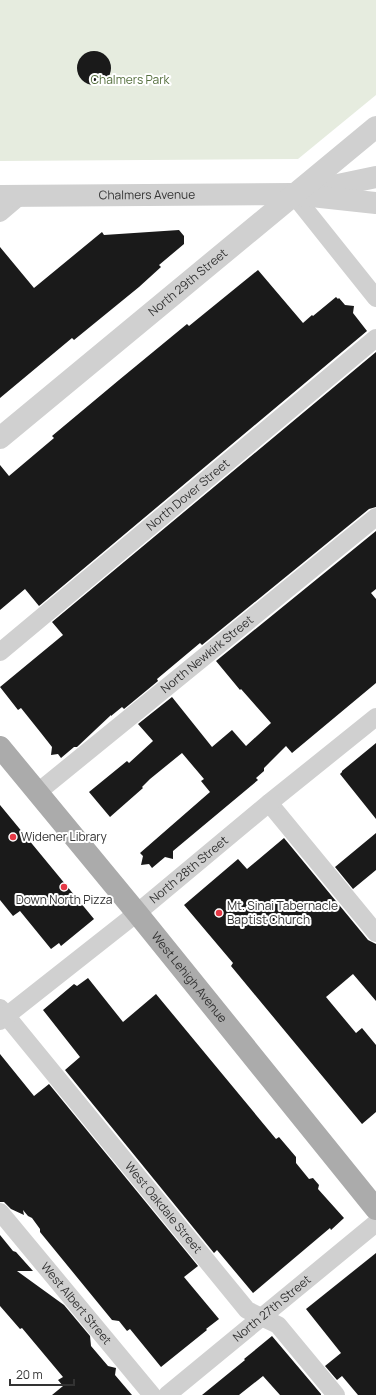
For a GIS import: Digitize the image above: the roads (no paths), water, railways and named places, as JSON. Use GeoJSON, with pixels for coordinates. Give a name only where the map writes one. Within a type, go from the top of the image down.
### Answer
{"type":"FeatureCollection","features":[{"type":"Feature","properties":{"kind":"main road","name":"West Lehigh Avenue"},"geometry":{"type":"LineString","coordinates":[[0,747],[137,912],[376,1209]]}},
{"type":"Feature","properties":{"kind":"street","name":"North 29th Street"},"geometry":{"type":"LineString","coordinates":[[0,438],[293,194],[376,127]]}},
{"type":"Feature","properties":{"kind":"street","name":"Chalmers Avenue"},"geometry":{"type":"LineString","coordinates":[[293,194],[376,177]]}},
{"type":"Feature","properties":{"kind":"street","name":"Chalmers Avenue"},"geometry":{"type":"LineString","coordinates":[[10,196],[293,194],[376,203]]}},
{"type":"Feature","properties":{"kind":"street"},"geometry":{"type":"LineString","coordinates":[[293,194],[376,298]]}},
{"type":"Feature","properties":{"kind":"street"},"geometry":{"type":"LineString","coordinates":[[0,213],[10,196]]}},
{"type":"Feature","properties":{"kind":"street","name":"North Dover Street"},"geometry":{"type":"LineString","coordinates":[[0,652],[376,338]]}},
{"type":"Feature","properties":{"kind":"street","name":"North Newkirk Street"},"geometry":{"type":"LineString","coordinates":[[38,792],[376,517]]}},
{"type":"Feature","properties":{"kind":"street","name":"North 28th Street"},"geometry":{"type":"LineString","coordinates":[[2,1015],[137,912],[269,803],[373,724]]}},
{"type":"Feature","properties":{"kind":"street"},"geometry":{"type":"LineString","coordinates":[[269,803],[376,933]]}},
{"type":"Feature","properties":{"kind":"street","name":"West Oakdale Street"},"geometry":{"type":"LineString","coordinates":[[2,1015],[247,1310],[278,1325],[336,1395]]}},
{"type":"Feature","properties":{"kind":"street","name":"West Albert Street"},"geometry":{"type":"LineString","coordinates":[[0,1212],[152,1395]]}},
{"type":"Feature","properties":{"kind":"street","name":"North 27th Street"},"geometry":{"type":"LineString","coordinates":[[168,1395],[376,1223]]}},
{"type":"Feature","properties":{"kind":"place","name":"Widener Library"},"geometry":{"type":"Point","coordinates":[13,837]}},
{"type":"Feature","properties":{"kind":"place","name":"Down North Pizza"},"geometry":{"type":"Point","coordinates":[64,887]}},
{"type":"Feature","properties":{"kind":"place","name":"Mt. Sinai Tabernacle Baptist Church"},"geometry":{"type":"Point","coordinates":[219,913]}},
{"type":"Feature","properties":{"kind":"park label","name":"Chalmers Park"},"geometry":{"type":"Point","coordinates":[130,80]}}]}
